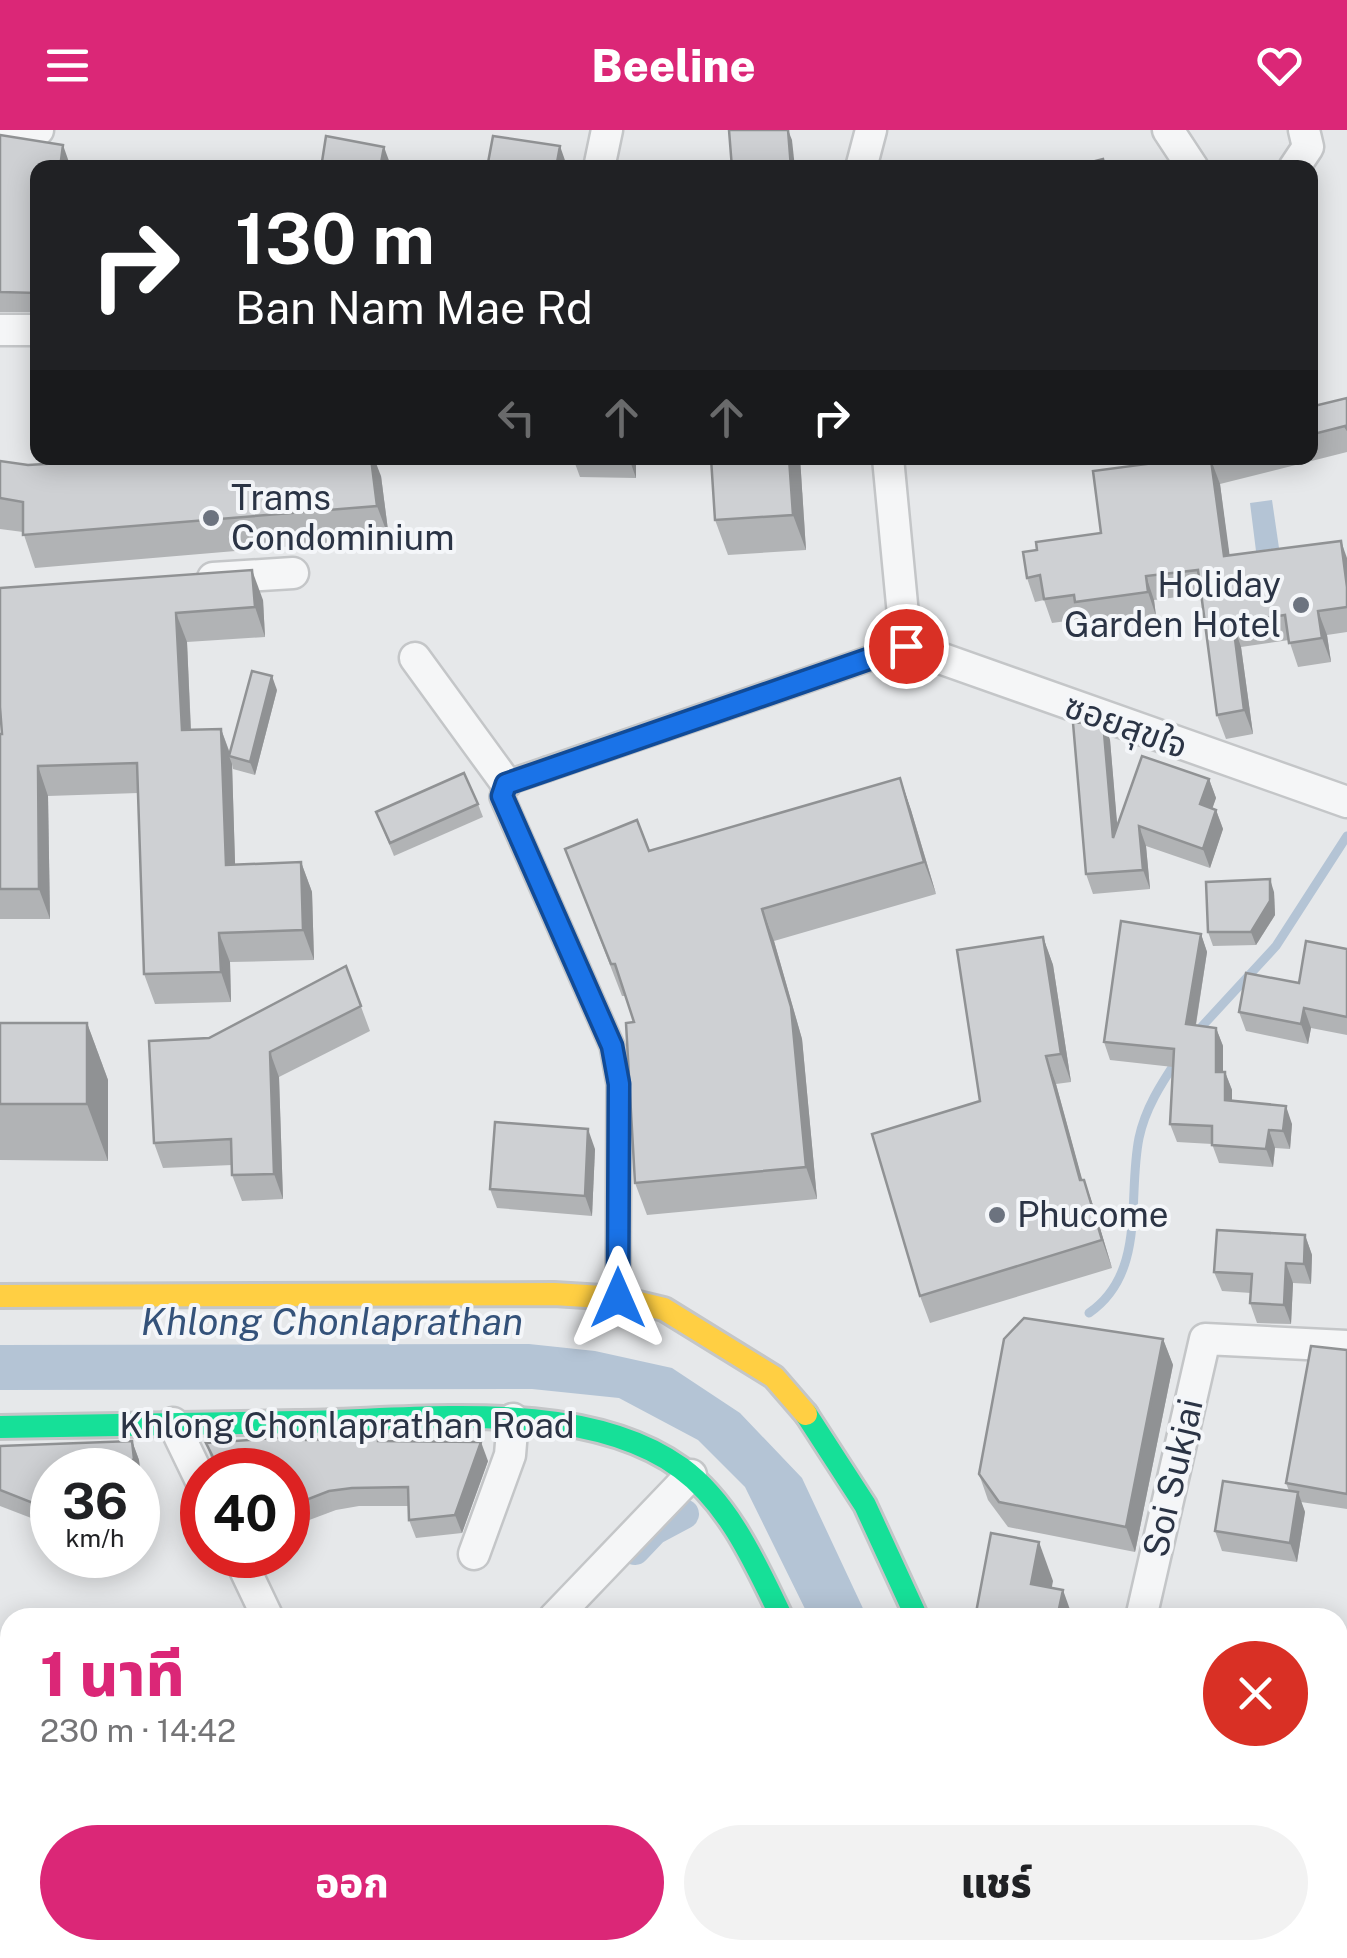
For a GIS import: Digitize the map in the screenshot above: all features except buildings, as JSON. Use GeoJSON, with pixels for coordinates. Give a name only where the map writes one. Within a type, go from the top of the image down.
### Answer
{"type":"FeatureCollection","features":[{"type":"Feature","properties":{"kind":"main road"},"geometry":{"type":"LineString","coordinates":[[618,1298],[619,1084],[612,1046],[502,796],[506,784],[906,646]]}},
{"type":"Feature","properties":{"kind":"main road"},"geometry":{"type":"LineString","coordinates":[[0,1296],[554,1294],[618,1298],[664,1309],[774,1377],[818,1427],[865,1505],[913,1608]]}},
{"type":"Feature","properties":{"kind":"main road","name":"Khlong Chonlaprathan Road"},"geometry":{"type":"LineString","coordinates":[[0,1428],[514,1419],[584,1425],[660,1453],[691,1475],[740,1532],[777,1608]]}},
{"type":"Feature","properties":{"kind":"street"},"geometry":{"type":"LineString","coordinates":[[0,131],[38,130]]}},
{"type":"Feature","properties":{"kind":"street"},"geometry":{"type":"LineString","coordinates":[[601,160],[607,130]]}},
{"type":"Feature","properties":{"kind":"street"},"geometry":{"type":"LineString","coordinates":[[863,160],[870,130]]}},
{"type":"Feature","properties":{"kind":"street"},"geometry":{"type":"LineString","coordinates":[[1168,130],[1189,160]]}},
{"type":"Feature","properties":{"kind":"street"},"geometry":{"type":"LineString","coordinates":[[1299,160],[1308,146],[1304,130]]}},
{"type":"Feature","properties":{"kind":"street"},"geometry":{"type":"LineString","coordinates":[[0,330],[30,330]]}},
{"type":"Feature","properties":{"kind":"street"},"geometry":{"type":"LineString","coordinates":[[889,465],[906,646]]}},
{"type":"Feature","properties":{"kind":"street"},"geometry":{"type":"LineString","coordinates":[[176,580],[293,573]]}},
{"type":"Feature","properties":{"kind":"street","name":"ซอยสุขใจ"},"geometry":{"type":"LineString","coordinates":[[906,646],[1347,802]]}},
{"type":"Feature","properties":{"kind":"street"},"geometry":{"type":"LineString","coordinates":[[415,658],[506,784]]}},
{"type":"Feature","properties":{"kind":"street","name":"Soi Sukjai"},"geometry":{"type":"LineString","coordinates":[[1144,1608],[1206,1339],[1347,1346]]}},
{"type":"Feature","properties":{"kind":"street"},"geometry":{"type":"LineString","coordinates":[[474,1554],[510,1454],[514,1419]]}},
{"type":"Feature","properties":{"kind":"street"},"geometry":{"type":"LineString","coordinates":[[173,1423],[185,1448]]}},
{"type":"Feature","properties":{"kind":"street"},"geometry":{"type":"LineString","coordinates":[[564,1608],[691,1475]]}},
{"type":"Feature","properties":{"kind":"street"},"geometry":{"type":"LineString","coordinates":[[249,1578],[263,1608]]}},
{"type":"Feature","properties":{"kind":"water"},"geometry":{"type":"Polygon","coordinates":[[[1272,500],[1279,548],[1256,551],[1250,503],[1272,500]]]}},
{"type":"Feature","properties":{"kind":"water"},"geometry":{"type":"Polygon","coordinates":[[[529,1344],[595,1351],[672,1368],[740,1413],[802,1478],[863,1608],[805,1608],[745,1487],[698,1440],[619,1398],[532,1389],[0,1390],[0,1345],[529,1344]]]}},
{"type":"Feature","properties":{"kind":"waterway"},"geometry":{"type":"LineString","coordinates":[[1194,1035],[1276,946],[1347,836]]}},
{"type":"Feature","properties":{"kind":"waterway"},"geometry":{"type":"LineString","coordinates":[[1089,1313],[1120,1277],[1131,1233],[1139,1138],[1154,1097],[1177,1060]]}},
{"type":"Feature","properties":{"kind":"waterway"},"geometry":{"type":"LineString","coordinates":[[635,1550],[654,1530],[684,1514]]}},
{"type":"Feature","properties":{"kind":"traffic: fast"},"geometry":{"type":"LineString","coordinates":[[547,769],[906,646]]}},
{"type":"Feature","properties":{"kind":"traffic: fast"},"geometry":{"type":"LineString","coordinates":[[806,1414],[865,1505],[912,1608]]}},
{"type":"Feature","properties":{"kind":"traffic: fast"},"geometry":{"type":"LineString","coordinates":[[0,1427],[443,1417],[547,1422],[596,1430],[641,1445],[681,1468],[698,1483],[728,1517],[777,1608]]}},
{"type":"Feature","properties":{"kind":"traffic: slow"},"geometry":{"type":"LineString","coordinates":[[547,769],[506,783],[502,797],[612,1046],[619,1084],[618,1298]]}},
{"type":"Feature","properties":{"kind":"traffic: slow"},"geometry":{"type":"LineString","coordinates":[[0,1296],[554,1294],[618,1298],[664,1309],[774,1377],[806,1414]]}},
{"type":"Feature","properties":{"kind":"place","name":"Trams Condominium"},"geometry":{"type":"Point","coordinates":[211,518]}},
{"type":"Feature","properties":{"kind":"place","name":"Holiday Garden Hotel"},"geometry":{"type":"Point","coordinates":[1301,605]}},
{"type":"Feature","properties":{"kind":"place","name":"Phucome"},"geometry":{"type":"Point","coordinates":[997,1215]}},
{"type":"Feature","properties":{"kind":"route"},"geometry":{"type":"LineString","coordinates":[[618,1298],[619,1084],[612,1046],[502,796],[506,784],[906,646]]}},
{"type":"Feature","properties":{"kind":"water label","name":"Khlong Chonlaprathan"},"geometry":{"type":"Point","coordinates":[332,1322]}}]}
